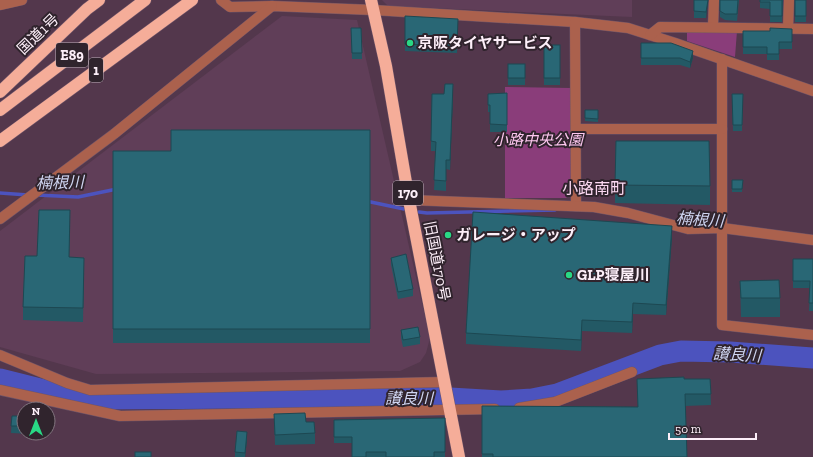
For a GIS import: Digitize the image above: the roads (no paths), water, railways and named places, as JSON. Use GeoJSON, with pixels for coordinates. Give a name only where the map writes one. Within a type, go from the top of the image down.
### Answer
{"type":"FeatureCollection","features":[{"type":"Feature","properties":{"kind":"highway","name":"国道1号"},"geometry":{"type":"LineString","coordinates":[[0,92],[86,9],[99,0]]}},
{"type":"Feature","properties":{"kind":"highway","name":"E89"},"geometry":{"type":"LineString","coordinates":[[0,110],[145,0]]}},
{"type":"Feature","properties":{"kind":"highway","name":"E89"},"geometry":{"type":"LineString","coordinates":[[0,137],[181,0]]}},
{"type":"Feature","properties":{"kind":"highway","name":"1"},"geometry":{"type":"LineString","coordinates":[[0,141],[192,0]]}},
{"type":"Feature","properties":{"kind":"highway","name":"旧国道170号"},"geometry":{"type":"LineString","coordinates":[[372,5],[386,66],[409,200],[459,457]]}},
{"type":"Feature","properties":{"kind":"street"},"geometry":{"type":"LineString","coordinates":[[0,5],[22,0]]}},
{"type":"Feature","properties":{"kind":"street"},"geometry":{"type":"LineString","coordinates":[[221,0],[230,6],[372,5],[575,22],[628,28],[813,91]]}},
{"type":"Feature","properties":{"kind":"street"},"geometry":{"type":"LineString","coordinates":[[713,26],[714,0]]}},
{"type":"Feature","properties":{"kind":"street"},"geometry":{"type":"LineString","coordinates":[[788,28],[789,0]]}},
{"type":"Feature","properties":{"kind":"street"},"geometry":{"type":"LineString","coordinates":[[0,219],[114,134],[272,6]]}},
{"type":"Feature","properties":{"kind":"street"},"geometry":{"type":"LineString","coordinates":[[575,22],[576,206]]}},
{"type":"Feature","properties":{"kind":"street"},"geometry":{"type":"LineString","coordinates":[[650,35],[660,27],[713,26],[813,29]]}},
{"type":"Feature","properties":{"kind":"street"},"geometry":{"type":"LineString","coordinates":[[722,59],[722,325],[813,334]]}},
{"type":"Feature","properties":{"kind":"street"},"geometry":{"type":"LineString","coordinates":[[576,130],[722,130]]}},
{"type":"Feature","properties":{"kind":"street"},"geometry":{"type":"LineString","coordinates":[[409,200],[594,207],[628,213],[688,228],[722,228],[813,240]]}},
{"type":"Feature","properties":{"kind":"street"},"geometry":{"type":"LineString","coordinates":[[0,355],[66,383],[90,390],[445,384]]}},
{"type":"Feature","properties":{"kind":"street"},"geometry":{"type":"LineString","coordinates":[[0,390],[120,416],[527,407],[555,402],[632,372]]}},
{"type":"Feature","properties":{"kind":"waterway","name":"楠根川"},"geometry":{"type":"LineString","coordinates":[[36,195],[78,197],[117,189]]}},
{"type":"Feature","properties":{"kind":"waterway","name":"楠根川"},"geometry":{"type":"LineString","coordinates":[[0,193],[28,195]]}},
{"type":"Feature","properties":{"kind":"waterway","name":"楠根川"},"geometry":{"type":"LineString","coordinates":[[366,201],[404,209]]}},
{"type":"Feature","properties":{"kind":"waterway","name":"楠根川"},"geometry":{"type":"LineString","coordinates":[[419,212],[555,210]]}},
{"type":"Feature","properties":{"kind":"waterway","name":"讃良川"},"geometry":{"type":"LineString","coordinates":[[0,379],[76,398],[433,397],[501,401],[532,399],[557,394],[660,355],[681,351],[730,352],[813,358]]}},
{"type":"Feature","properties":{"kind":"place","name":"京阪タイヤサービス"},"geometry":{"type":"Point","coordinates":[410,43]}},
{"type":"Feature","properties":{"kind":"place","name":"ガレージ・アップ"},"geometry":{"type":"Point","coordinates":[448,235]}},
{"type":"Feature","properties":{"kind":"place","name":"GLP寝屋川"},"geometry":{"type":"Point","coordinates":[569,275]}},
{"type":"Feature","properties":{"kind":"district","name":"小路南町"},"geometry":{"type":"Point","coordinates":[594,188]}},
{"type":"Feature","properties":{"kind":"park label","name":"小路中央公園"},"geometry":{"type":"Point","coordinates":[538,140]}}]}
